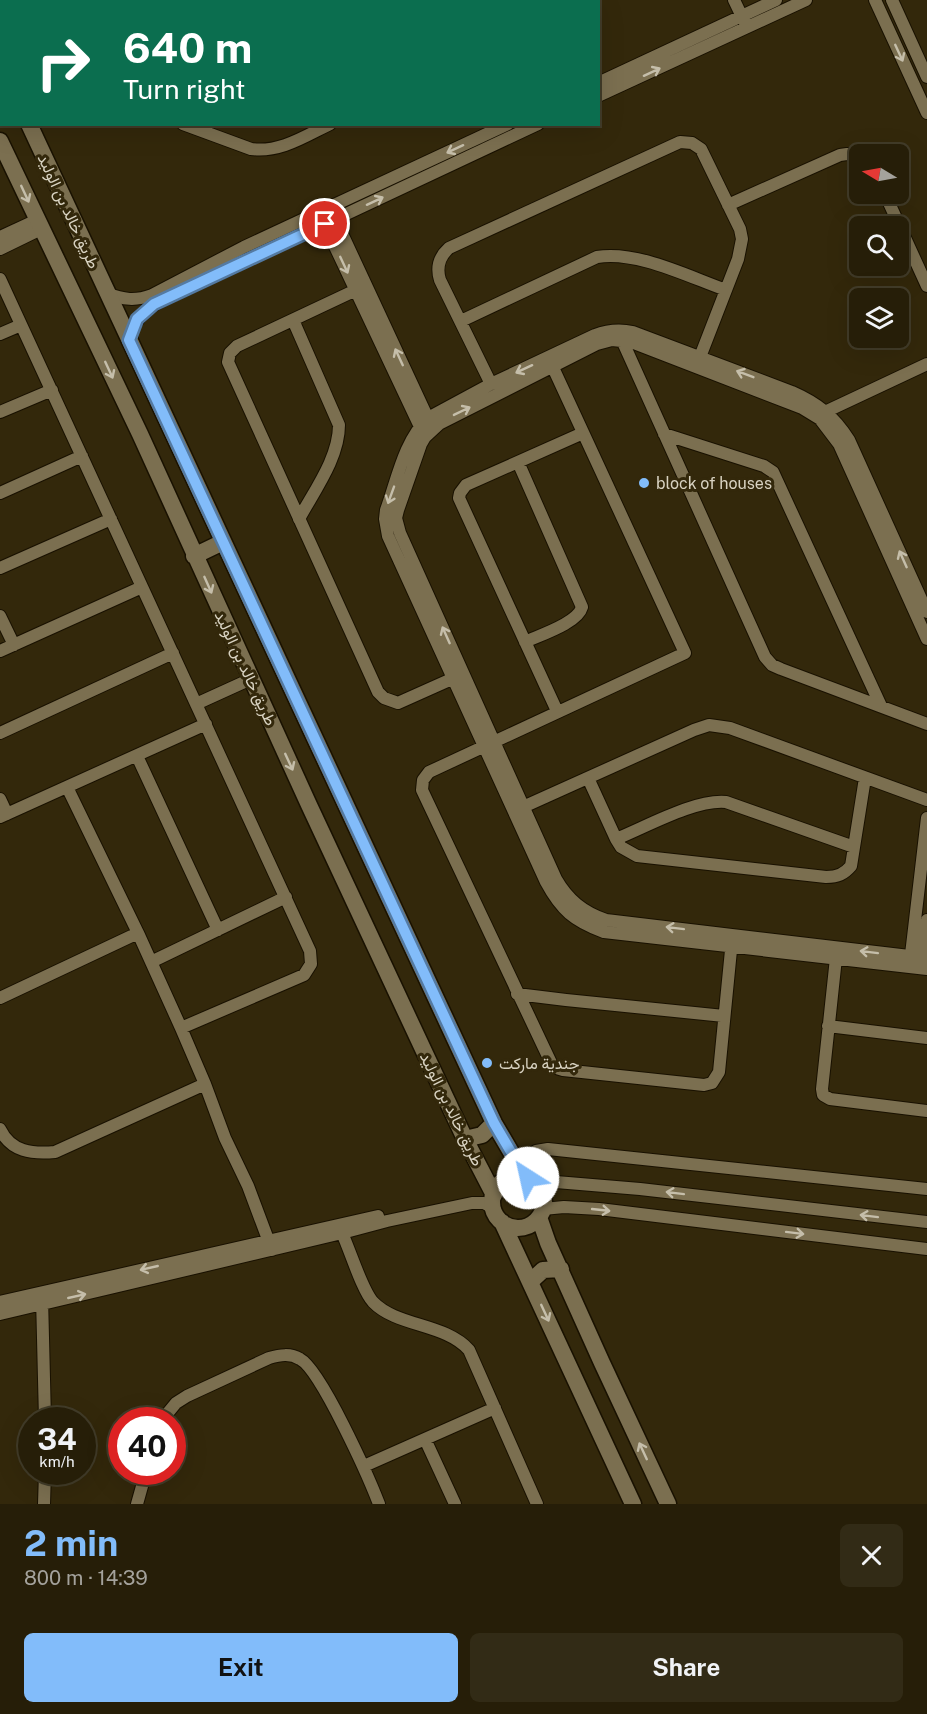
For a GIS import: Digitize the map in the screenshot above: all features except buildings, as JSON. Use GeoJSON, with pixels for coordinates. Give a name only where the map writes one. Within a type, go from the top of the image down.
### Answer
{"type":"FeatureCollection","features":[{"type":"Feature","properties":{"kind":"street"},"geometry":{"type":"LineString","coordinates":[[734,0],[749,16]]}},
{"type":"Feature","properties":{"kind":"street"},"geometry":{"type":"LineString","coordinates":[[600,95],[776,0]]}},
{"type":"Feature","properties":{"kind":"street"},"geometry":{"type":"LineString","coordinates":[[600,81],[749,16],[806,0]]}},
{"type":"Feature","properties":{"kind":"street"},"geometry":{"type":"LineString","coordinates":[[875,0],[927,112]]}},
{"type":"Feature","properties":{"kind":"street"},"geometry":{"type":"LineString","coordinates":[[881,13],[893,4],[927,77]]}},
{"type":"Feature","properties":{"kind":"street","name":"طريق خالد بن الوليد"},"geometry":{"type":"LineString","coordinates":[[30,126],[494,1123],[528,1178]]}},
{"type":"Feature","properties":{"kind":"street"},"geometry":{"type":"LineString","coordinates":[[188,126],[251,149],[263,151],[275,150],[326,126]]}},
{"type":"Feature","properties":{"kind":"street"},"geometry":{"type":"LineString","coordinates":[[107,293],[124,299],[152,295],[244,247],[504,126]]}},
{"type":"Feature","properties":{"kind":"street"},"geometry":{"type":"LineString","coordinates":[[129,340],[137,319],[154,304],[534,126]]}},
{"type":"Feature","properties":{"kind":"street","name":"طريق خالد بن الوليد"},"geometry":{"type":"LineString","coordinates":[[0,141],[140,434],[194,556],[633,1504]]}},
{"type":"Feature","properties":{"kind":"street"},"geometry":{"type":"LineString","coordinates":[[491,384],[438,273],[440,259],[449,248],[680,142],[692,143],[701,150],[740,229],[742,239],[738,259],[700,357]]}},
{"type":"Feature","properties":{"kind":"street"},"geometry":{"type":"LineString","coordinates":[[728,205],[840,155],[849,154]]}},
{"type":"Feature","properties":{"kind":"street"},"geometry":{"type":"LineString","coordinates":[[890,204],[927,286]]}},
{"type":"Feature","properties":{"kind":"street"},"geometry":{"type":"LineString","coordinates":[[324,210],[426,427],[398,510],[397,526],[546,882],[556,900],[569,914],[585,925],[604,932],[732,941],[920,963]]}},
{"type":"Feature","properties":{"kind":"street"},"geometry":{"type":"LineString","coordinates":[[330,222],[356,290],[426,427]]}},
{"type":"Feature","properties":{"kind":"street"},"geometry":{"type":"LineString","coordinates":[[0,237],[39,225]]}},
{"type":"Feature","properties":{"kind":"street"},"geometry":{"type":"LineString","coordinates":[[0,249],[39,225]]}},
{"type":"Feature","properties":{"kind":"street"},"geometry":{"type":"LineString","coordinates":[[461,321],[597,257],[608,255],[633,257],[726,290]]}},
{"type":"Feature","properties":{"kind":"street"},"geometry":{"type":"LineString","coordinates":[[0,279],[310,951],[311,964],[304,975],[181,1028]]}},
{"type":"Feature","properties":{"kind":"street"},"geometry":{"type":"LineString","coordinates":[[356,290],[237,346],[230,353],[228,362],[378,692],[384,698],[398,703],[454,678]]}},
{"type":"Feature","properties":{"kind":"street"},"geometry":{"type":"LineString","coordinates":[[293,320],[339,424],[339,433],[332,456],[299,519]]}},
{"type":"Feature","properties":{"kind":"street"},"geometry":{"type":"LineString","coordinates":[[0,334],[21,325]]}},
{"type":"Feature","properties":{"kind":"street"},"geometry":{"type":"LineString","coordinates":[[426,427],[446,419],[595,335],[607,331],[620,329],[633,332],[700,357],[765,387],[820,419],[831,431],[839,444],[927,639]]}},
{"type":"Feature","properties":{"kind":"street"},"geometry":{"type":"LineString","coordinates":[[469,698],[454,678],[388,536],[386,510],[411,440],[426,427],[491,384],[612,340],[622,340],[765,387],[810,399],[827,411],[849,440],[926,606]]}},
{"type":"Feature","properties":{"kind":"street"},"geometry":{"type":"LineString","coordinates":[[622,340],[765,657],[772,665],[781,669],[927,724]]}},
{"type":"Feature","properties":{"kind":"street"},"geometry":{"type":"LineString","coordinates":[[550,362],[685,653],[429,772],[423,780],[422,790],[553,1067],[704,1085],[712,1083],[719,1072],[732,941]]}},
{"type":"Feature","properties":{"kind":"street"},"geometry":{"type":"LineString","coordinates":[[827,411],[927,364]]}},
{"type":"Feature","properties":{"kind":"street"},"geometry":{"type":"LineString","coordinates":[[0,412],[52,390]]}},
{"type":"Feature","properties":{"kind":"street"},"geometry":{"type":"LineString","coordinates":[[557,711],[459,498],[466,485],[583,433]]}},
{"type":"Feature","properties":{"kind":"street"},"geometry":{"type":"LineString","coordinates":[[664,434],[765,466],[773,472],[881,706]]}},
{"type":"Feature","properties":{"kind":"street"},"geometry":{"type":"LineString","coordinates":[[0,493],[82,456]]}},
{"type":"Feature","properties":{"kind":"street"},"geometry":{"type":"LineString","coordinates":[[518,462],[582,607],[573,620],[525,642]]}},
{"type":"Feature","properties":{"kind":"street"},"geometry":{"type":"LineString","coordinates":[[0,568],[111,519]]}},
{"type":"Feature","properties":{"kind":"street"},"geometry":{"type":"LineString","coordinates":[[194,556],[223,542]]}},
{"type":"Feature","properties":{"kind":"street"},"geometry":{"type":"LineString","coordinates":[[0,651],[142,587]]}},
{"type":"Feature","properties":{"kind":"street"},"geometry":{"type":"LineString","coordinates":[[0,616],[14,645]]}},
{"type":"Feature","properties":{"kind":"street"},"geometry":{"type":"LineString","coordinates":[[0,733],[173,653]]}},
{"type":"Feature","properties":{"kind":"street"},"geometry":{"type":"LineString","coordinates":[[196,704],[251,679]]}},
{"type":"Feature","properties":{"kind":"street"},"geometry":{"type":"LineString","coordinates":[[0,798],[4,816],[206,724]]}},
{"type":"Feature","properties":{"kind":"street"},"geometry":{"type":"LineString","coordinates":[[523,807],[694,730],[718,725],[927,800]]}},
{"type":"Feature","properties":{"kind":"street"},"geometry":{"type":"LineString","coordinates":[[489,743],[563,891],[577,906],[591,915],[606,920],[836,958],[920,963]]}},
{"type":"Feature","properties":{"kind":"street"},"geometry":{"type":"LineString","coordinates":[[136,756],[218,930]]}},
{"type":"Feature","properties":{"kind":"street"},"geometry":{"type":"LineString","coordinates":[[588,778],[621,847],[637,856],[826,877],[836,877],[845,873],[851,866],[865,778]]}},
{"type":"Feature","properties":{"kind":"street"},"geometry":{"type":"LineString","coordinates":[[67,787],[181,1028],[225,1138],[248,1186],[270,1245]]}},
{"type":"Feature","properties":{"kind":"street"},"geometry":{"type":"LineString","coordinates":[[616,839],[698,805],[726,802],[854,847]]}},
{"type":"Feature","properties":{"kind":"street"},"geometry":{"type":"LineString","coordinates":[[920,963],[927,818]]}},
{"type":"Feature","properties":{"kind":"street"},"geometry":{"type":"LineString","coordinates":[[151,962],[286,897]]}},
{"type":"Feature","properties":{"kind":"street"},"geometry":{"type":"LineString","coordinates":[[920,963],[927,920]]}},
{"type":"Feature","properties":{"kind":"street"},"geometry":{"type":"LineString","coordinates":[[0,998],[138,933]]}},
{"type":"Feature","properties":{"kind":"street"},"geometry":{"type":"LineString","coordinates":[[836,958],[822,1089],[825,1097],[927,1111]]}},
{"type":"Feature","properties":{"kind":"street"},"geometry":{"type":"LineString","coordinates":[[518,994],[724,1016]]}},
{"type":"Feature","properties":{"kind":"street"},"geometry":{"type":"LineString","coordinates":[[828,1026],[927,1038]]}},
{"type":"Feature","properties":{"kind":"street"},"geometry":{"type":"LineString","coordinates":[[0,1129],[3,1136],[18,1148],[36,1154],[55,1152],[205,1084]]}},
{"type":"Feature","properties":{"kind":"street"},"geometry":{"type":"LineString","coordinates":[[465,1139],[482,1135],[494,1123]]}},
{"type":"Feature","properties":{"kind":"street"},"geometry":{"type":"LineString","coordinates":[[669,1503],[548,1243],[541,1213],[542,1193],[528,1178],[530,1156],[536,1151],[548,1149],[927,1189]]}},
{"type":"Feature","properties":{"kind":"street"},"geometry":{"type":"LineString","coordinates":[[496,1206],[496,1188],[502,1182],[517,1176],[927,1222]]}},
{"type":"Feature","properties":{"kind":"street"},"geometry":{"type":"LineString","coordinates":[[0,1314],[42,1299],[464,1196],[496,1206],[518,1227],[526,1226],[541,1213],[564,1207],[599,1209],[927,1249]]}},
{"type":"Feature","properties":{"kind":"street"},"geometry":{"type":"LineString","coordinates":[[270,1245],[342,1233],[472,1203],[496,1206]]}},
{"type":"Feature","properties":{"kind":"street"},"geometry":{"type":"LineString","coordinates":[[342,1233],[366,1290],[376,1305],[390,1314],[452,1337],[469,1350],[537,1504]]}},
{"type":"Feature","properties":{"kind":"street"},"geometry":{"type":"LineString","coordinates":[[530,1282],[543,1270],[561,1269]]}},
{"type":"Feature","properties":{"kind":"street"},"geometry":{"type":"LineString","coordinates":[[0,1302],[42,1299]]}},
{"type":"Feature","properties":{"kind":"street"},"geometry":{"type":"LineString","coordinates":[[42,1299],[45,1407]]}},
{"type":"Feature","properties":{"kind":"street"},"geometry":{"type":"LineString","coordinates":[[173,1407],[187,1396],[269,1358],[291,1355],[302,1359],[313,1371],[364,1466],[379,1504]]}},
{"type":"Feature","properties":{"kind":"street"},"geometry":{"type":"LineString","coordinates":[[364,1466],[495,1408]]}},
{"type":"Feature","properties":{"kind":"street"},"geometry":{"type":"LineString","coordinates":[[425,1439],[455,1504]]}},
{"type":"Feature","properties":{"kind":"street"},"geometry":{"type":"LineString","coordinates":[[45,1485],[44,1504],[54,1504]]}},
{"type":"Feature","properties":{"kind":"street"},"geometry":{"type":"LineString","coordinates":[[137,1504],[142,1485]]}},
{"type":"Feature","properties":{"kind":"place","name":"block of houses"},"geometry":{"type":"Point","coordinates":[644,483]}},
{"type":"Feature","properties":{"kind":"place","name":"جندية ماركت"},"geometry":{"type":"Point","coordinates":[487,1063]}},
{"type":"Feature","properties":{"kind":"route"},"geometry":{"type":"LineString","coordinates":[[325,224],[154,304],[137,319],[129,340],[494,1123],[528,1178]]}}]}
